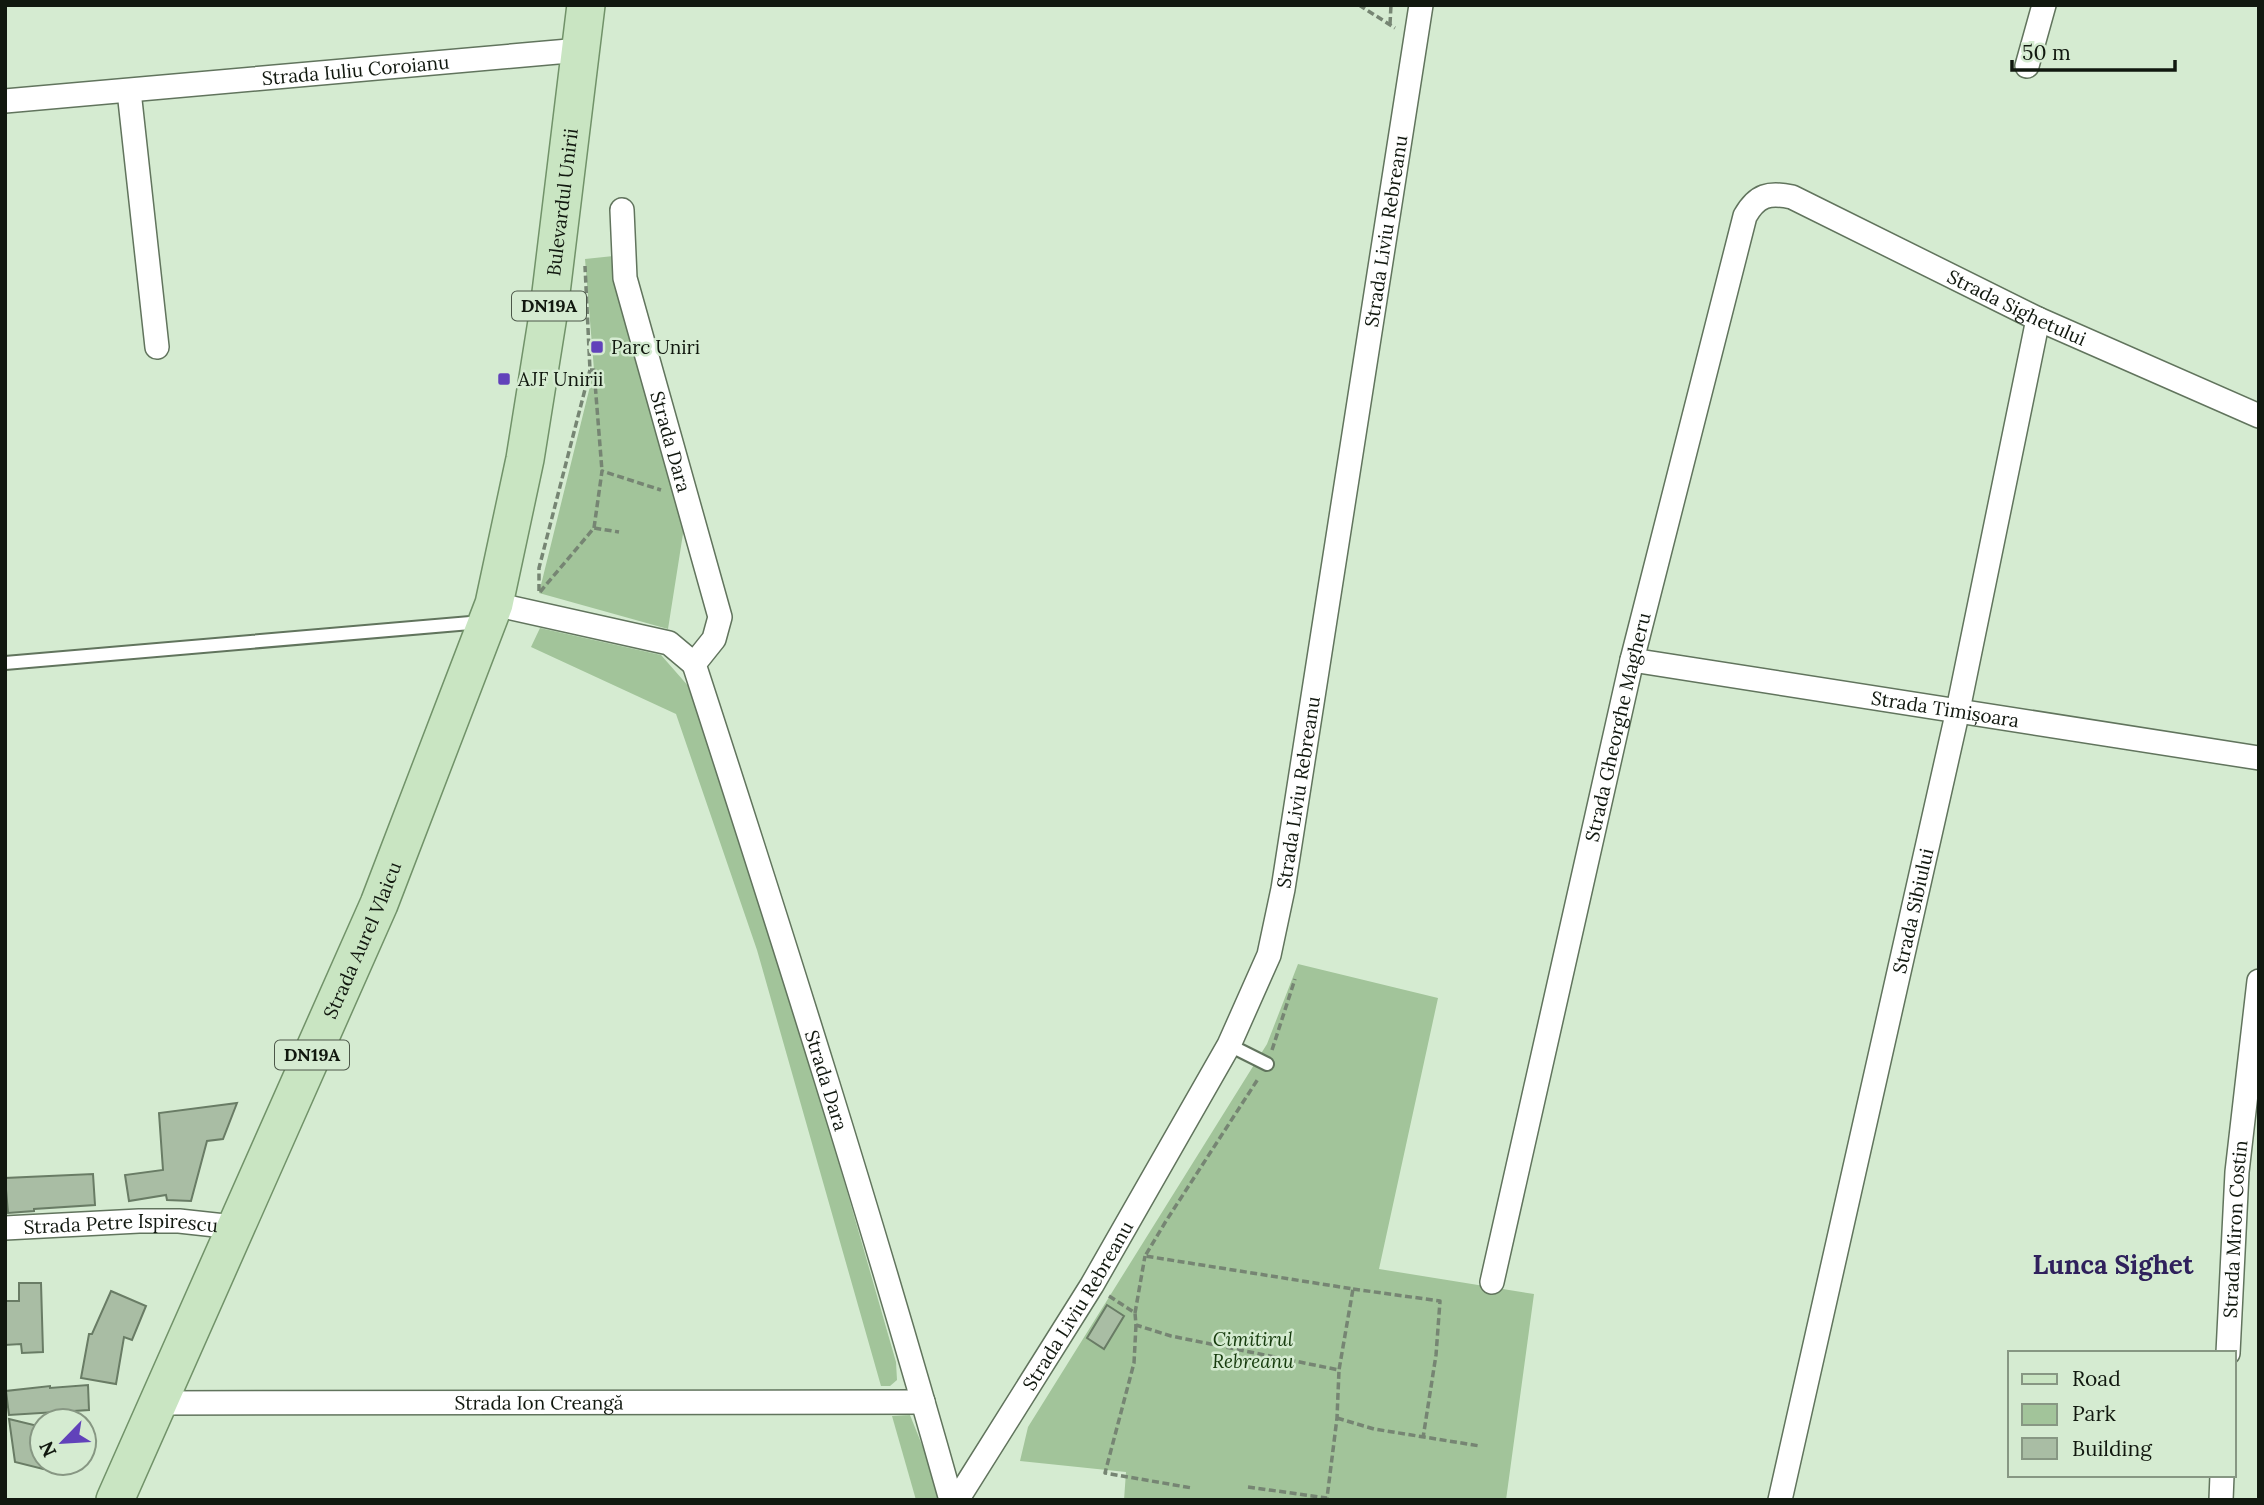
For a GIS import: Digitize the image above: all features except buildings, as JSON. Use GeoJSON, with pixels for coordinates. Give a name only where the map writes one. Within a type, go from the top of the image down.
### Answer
{"type":"FeatureCollection","features":[{"type":"Feature","properties":{"kind":"main road","name":"Bulevardul Unirii"},"geometry":{"type":"LineString","coordinates":[[490,613],[525,459],[545,336],[586,5]]}},
{"type":"Feature","properties":{"kind":"main road","name":"Strada Aurel Vlaicu"},"geometry":{"type":"LineString","coordinates":[[114,1500],[379,904],[490,613]]}},
{"type":"Feature","properties":{"kind":"street","name":"Strada Liviu Rebreanu"},"geometry":{"type":"LineString","coordinates":[[957,1500],[1092,1285],[1229,1045],[1269,955],[1283,889],[1421,5]]}},
{"type":"Feature","properties":{"kind":"street"},"geometry":{"type":"LineString","coordinates":[[2028,66],[2044,5]]}},
{"type":"Feature","properties":{"kind":"street","name":"Strada Iuliu Coroianu"},"geometry":{"type":"LineString","coordinates":[[5,101],[580,50]]}},
{"type":"Feature","properties":{"kind":"street"},"geometry":{"type":"LineString","coordinates":[[129,91],[157,347]]}},
{"type":"Feature","properties":{"kind":"street","name":"Strada Sighetului"},"geometry":{"type":"LineString","coordinates":[[1777,194],[1792,197],[2038,319],[2259,416]]}},
{"type":"Feature","properties":{"kind":"street","name":"Strada Gheorghe Magheru"},"geometry":{"type":"LineString","coordinates":[[1492,1282],[1632,660],[1745,215],[1753,203],[1777,194]]}},
{"type":"Feature","properties":{"kind":"street","name":"Strada Dara"},"geometry":{"type":"LineString","coordinates":[[622,210],[625,278],[720,617],[714,639],[694,664],[814,1036],[951,1500]]}},
{"type":"Feature","properties":{"kind":"street","name":"Strada Sibiului"},"geometry":{"type":"LineString","coordinates":[[1780,1500],[1958,710],[2038,319]]}},
{"type":"Feature","properties":{"kind":"street"},"geometry":{"type":"LineString","coordinates":[[490,613],[669,643],[694,664]]}},
{"type":"Feature","properties":{"kind":"street","name":"Strada Timișoara"},"geometry":{"type":"LineString","coordinates":[[1632,660],[2259,758]]}},
{"type":"Feature","properties":{"kind":"street","name":"Strada Miron Costin"},"geometry":{"type":"LineString","coordinates":[[2228,1351],[2237,1172],[2259,981]]}},
{"type":"Feature","properties":{"kind":"street","name":"Strada Petre Ispirescu"},"geometry":{"type":"LineString","coordinates":[[5,1228],[139,1220],[234,1227]]}},
{"type":"Feature","properties":{"kind":"street","name":"Strada Ion Creangă"},"geometry":{"type":"LineString","coordinates":[[156,1403],[923,1402]]}},
{"type":"Feature","properties":{"kind":"street"},"geometry":{"type":"LineString","coordinates":[[2221,1500],[2222,1477]]}},
{"type":"Feature","properties":{"kind":"lane"},"geometry":{"type":"LineString","coordinates":[[5,663],[490,613]]}},
{"type":"Feature","properties":{"kind":"lane"},"geometry":{"type":"LineString","coordinates":[[1229,1045],[1267,1064]]}},
{"type":"Feature","properties":{"kind":"path"},"geometry":{"type":"LineString","coordinates":[[1359,5],[1391,26],[1391,5]]}},
{"type":"Feature","properties":{"kind":"path"},"geometry":{"type":"LineString","coordinates":[[585,259],[590,369],[539,568],[539,593],[594,528],[602,471],[594,370],[590,369]]}},
{"type":"Feature","properties":{"kind":"path"},"geometry":{"type":"LineString","coordinates":[[602,471],[663,490]]}},
{"type":"Feature","properties":{"kind":"path"},"geometry":{"type":"LineString","coordinates":[[594,528],[619,532]]}},
{"type":"Feature","properties":{"kind":"path"},"geometry":{"type":"LineString","coordinates":[[1192,1488],[1105,1473],[1133,1363],[1135,1313],[1145,1256],[1267,1064],[1294,979]]}},
{"type":"Feature","properties":{"kind":"path"},"geometry":{"type":"LineString","coordinates":[[1145,1256],[1440,1301],[1436,1355],[1423,1438]]}},
{"type":"Feature","properties":{"kind":"path"},"geometry":{"type":"LineString","coordinates":[[1092,1285],[1135,1313]]}},
{"type":"Feature","properties":{"kind":"path"},"geometry":{"type":"LineString","coordinates":[[1248,1487],[1327,1498],[1337,1418],[1339,1370],[1353,1289]]}},
{"type":"Feature","properties":{"kind":"path"},"geometry":{"type":"LineString","coordinates":[[1136,1325],[1171,1336],[1339,1370]]}},
{"type":"Feature","properties":{"kind":"path"},"geometry":{"type":"LineString","coordinates":[[1337,1418],[1374,1429],[1480,1446]]}},
{"type":"Feature","properties":{"kind":"green space"},"geometry":{"type":"Polygon","coordinates":[[[623,255],[688,502],[668,629],[539,593],[594,370],[585,259],[623,255]]]}},
{"type":"Feature","properties":{"kind":"green space"},"geometry":{"type":"Polygon","coordinates":[[[540,628],[661,655],[697,696],[783,968],[896,1362],[897,1380],[890,1386],[881,1386],[757,950],[676,714],[531,647],[540,628]]]}},
{"type":"Feature","properties":{"kind":"green space","name":"Cimitirul Rebreanu"},"geometry":{"type":"Polygon","coordinates":[[[1298,964],[1438,998],[1379,1269],[1534,1294],[1506,1500],[1124,1500],[1126,1472],[1020,1461],[1028,1427],[1267,1044],[1298,964]]]}},
{"type":"Feature","properties":{"kind":"green space"},"geometry":{"type":"Polygon","coordinates":[[[910,1415],[939,1500],[916,1500],[892,1416],[910,1415]]]}},
{"type":"Feature","properties":{"kind":"place","name":"Parc Uniri"},"geometry":{"type":"Point","coordinates":[597,347]}},
{"type":"Feature","properties":{"kind":"place","name":"AJF Unirii"},"geometry":{"type":"Point","coordinates":[504,379]}},
{"type":"Feature","properties":{"kind":"district","name":"Lunca Sighet"},"geometry":{"type":"Point","coordinates":[2113,1265]}}]}
